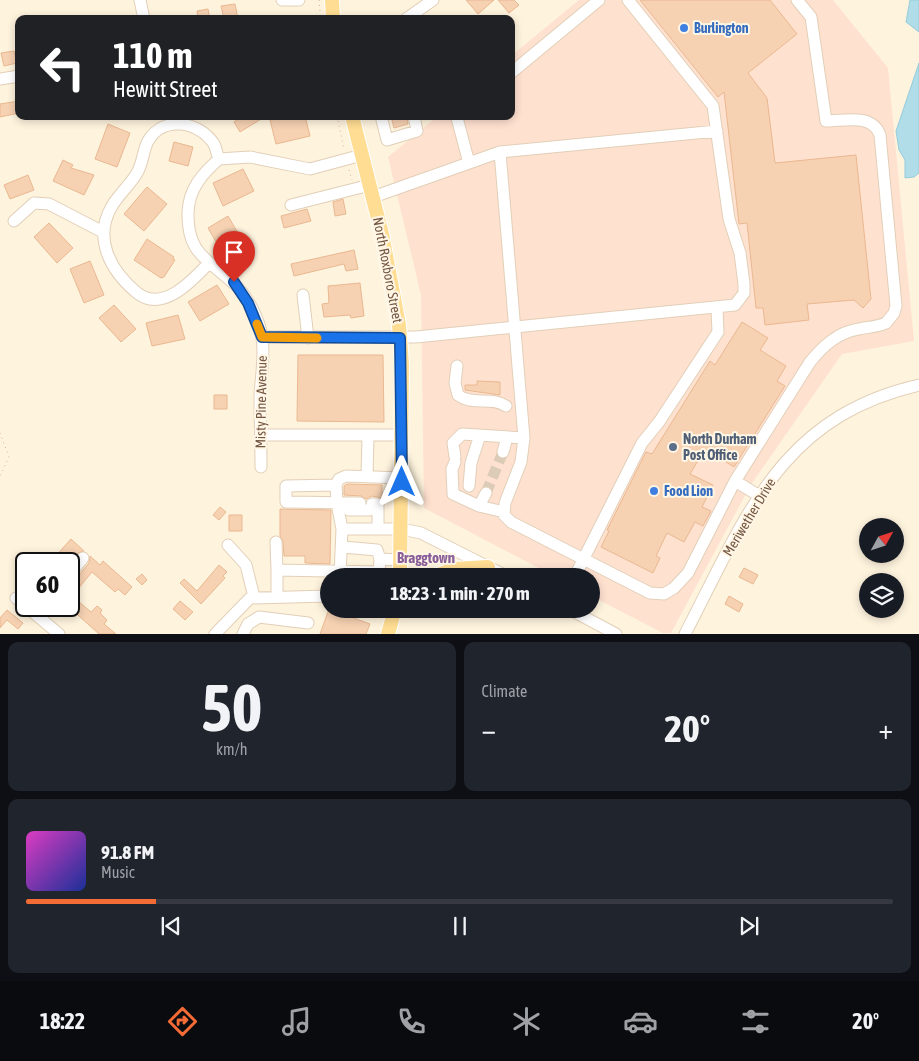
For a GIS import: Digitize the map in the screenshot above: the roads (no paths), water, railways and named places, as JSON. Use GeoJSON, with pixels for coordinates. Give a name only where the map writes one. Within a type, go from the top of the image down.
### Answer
{"type":"FeatureCollection","features":[{"type":"Feature","properties":{"kind":"main road"},"geometry":{"type":"LineString","coordinates":[[332,0],[332,15]]}},
{"type":"Feature","properties":{"kind":"main road","name":"North Roxboro Street"},"geometry":{"type":"LineString","coordinates":[[353,120],[392,280],[400,338],[402,435],[400,568]]}},
{"type":"Feature","properties":{"kind":"main road"},"geometry":{"type":"LineString","coordinates":[[471,568],[488,567]]}},
{"type":"Feature","properties":{"kind":"main road"},"geometry":{"type":"LineString","coordinates":[[388,634],[392,618]]}},
{"type":"Feature","properties":{"kind":"street"},"geometry":{"type":"LineString","coordinates":[[140,0],[143,15]]}},
{"type":"Feature","properties":{"kind":"street"},"geometry":{"type":"LineString","coordinates":[[282,0],[296,0]]}},
{"type":"Feature","properties":{"kind":"street"},"geometry":{"type":"LineString","coordinates":[[412,15],[433,0]]}},
{"type":"Feature","properties":{"kind":"street"},"geometry":{"type":"LineString","coordinates":[[515,70],[599,0]]}},
{"type":"Feature","properties":{"kind":"street"},"geometry":{"type":"LineString","coordinates":[[362,155],[310,169],[250,157],[219,158],[202,174],[188,203],[188,231],[192,241],[209,263],[234,282],[248,303],[262,337],[400,338],[735,306],[744,293],[744,284],[740,253],[728,220],[718,131],[713,106],[628,0]]}},
{"type":"Feature","properties":{"kind":"street"},"geometry":{"type":"LineString","coordinates":[[500,152],[524,438],[520,462],[505,503],[504,512],[511,522],[583,560],[650,593],[664,594],[674,588],[688,573],[734,481],[810,362],[822,347],[856,329],[886,323],[894,313],[896,306],[880,135],[873,123],[866,120],[826,121],[811,17],[797,0]]}},
{"type":"Feature","properties":{"kind":"street"},"geometry":{"type":"LineString","coordinates":[[0,79],[15,77]]}},
{"type":"Feature","properties":{"kind":"street"},"geometry":{"type":"LineString","coordinates":[[382,120],[387,140],[418,131],[415,120]]}},
{"type":"Feature","properties":{"kind":"street"},"geometry":{"type":"LineString","coordinates":[[458,120],[469,163]]}},
{"type":"Feature","properties":{"kind":"street"},"geometry":{"type":"LineString","coordinates":[[209,263],[181,290],[169,296],[151,299],[138,294],[113,266],[104,249],[103,232],[105,221],[112,205],[137,173],[147,142],[156,130],[167,124],[178,123],[197,128],[213,144],[219,158]]}},
{"type":"Feature","properties":{"kind":"street"},"geometry":{"type":"LineString","coordinates":[[291,205],[371,191],[469,163],[500,152],[718,131]]}},
{"type":"Feature","properties":{"kind":"street"},"geometry":{"type":"LineString","coordinates":[[14,221],[34,203],[49,204],[103,232]]}},
{"type":"Feature","properties":{"kind":"street"},"geometry":{"type":"LineString","coordinates":[[304,295],[308,338]]}},
{"type":"Feature","properties":{"kind":"street"},"geometry":{"type":"LineString","coordinates":[[579,568],[642,443],[659,422],[718,332],[716,309]]}},
{"type":"Feature","properties":{"kind":"street","name":"Misty Pine Avenue"},"geometry":{"type":"LineString","coordinates":[[261,467],[262,337]]}},
{"type":"Feature","properties":{"kind":"street"},"geometry":{"type":"LineString","coordinates":[[457,366],[455,383],[458,395],[465,401],[499,401],[506,406]]}},
{"type":"Feature","properties":{"kind":"street","name":"Meriwether Drive"},"geometry":{"type":"LineString","coordinates":[[685,634],[758,495],[793,452],[829,422],[869,400],[919,385]]}},
{"type":"Feature","properties":{"kind":"street"},"geometry":{"type":"LineString","coordinates":[[261,435],[402,435]]}},
{"type":"Feature","properties":{"kind":"street"},"geometry":{"type":"LineString","coordinates":[[367,476],[368,435]]}},
{"type":"Feature","properties":{"kind":"street"},"geometry":{"type":"LineString","coordinates":[[504,512],[479,506],[453,494],[453,443],[458,436],[480,435],[524,438]]}},
{"type":"Feature","properties":{"kind":"street"},"geometry":{"type":"LineString","coordinates":[[469,486],[471,463],[480,435]]}},
{"type":"Feature","properties":{"kind":"street"},"geometry":{"type":"LineString","coordinates":[[503,452],[507,437]]}},
{"type":"Feature","properties":{"kind":"street"},"geometry":{"type":"LineString","coordinates":[[341,568],[342,529],[336,485],[339,479],[346,476],[402,478]]}},
{"type":"Feature","properties":{"kind":"street"},"geometry":{"type":"LineString","coordinates":[[734,481],[758,495]]}},
{"type":"Feature","properties":{"kind":"street"},"geometry":{"type":"LineString","coordinates":[[336,485],[286,486],[286,502],[339,503]]}},
{"type":"Feature","properties":{"kind":"street"},"geometry":{"type":"LineString","coordinates":[[479,506],[486,493]]}},
{"type":"Feature","properties":{"kind":"street"},"geometry":{"type":"LineString","coordinates":[[339,503],[344,510],[370,510],[367,504],[378,504],[378,528]]}},
{"type":"Feature","properties":{"kind":"street"},"geometry":{"type":"LineString","coordinates":[[342,529],[402,529],[421,533],[488,567]]}},
{"type":"Feature","properties":{"kind":"street"},"geometry":{"type":"LineString","coordinates":[[276,542],[278,596]]}},
{"type":"Feature","properties":{"kind":"street"},"geometry":{"type":"LineString","coordinates":[[228,545],[246,565],[256,597]]}},
{"type":"Feature","properties":{"kind":"street"},"geometry":{"type":"LineString","coordinates":[[343,547],[377,550],[380,559],[379,568]]}},
{"type":"Feature","properties":{"kind":"street"},"geometry":{"type":"LineString","coordinates":[[80,562],[83,558]]}},
{"type":"Feature","properties":{"kind":"street"},"geometry":{"type":"LineString","coordinates":[[380,559],[401,560]]}},
{"type":"Feature","properties":{"kind":"street"},"geometry":{"type":"LineString","coordinates":[[277,570],[320,573]]}},
{"type":"Feature","properties":{"kind":"street"},"geometry":{"type":"LineString","coordinates":[[215,634],[250,598],[320,596]]}},
{"type":"Feature","properties":{"kind":"street"},"geometry":{"type":"LineString","coordinates":[[46,617],[59,634]]}},
{"type":"Feature","properties":{"kind":"street"},"geometry":{"type":"LineString","coordinates":[[242,634],[248,624],[260,617],[308,623]]}},
{"type":"Feature","properties":{"kind":"street"},"geometry":{"type":"LineString","coordinates":[[586,618],[616,634]]}},
{"type":"Feature","properties":{"kind":"water"},"geometry":{"type":"Polygon","coordinates":[[[910,0],[919,0],[919,32],[906,22],[910,0]]]}},
{"type":"Feature","properties":{"kind":"water"},"geometry":{"type":"Polygon","coordinates":[[[919,63],[919,173],[914,177],[905,178],[905,160],[899,150],[896,131],[919,63]]]}},
{"type":"Feature","properties":{"kind":"tunnel"},"geometry":{"type":"LineString","coordinates":[[486,493],[503,452]]}},
{"type":"Feature","properties":{"kind":"place","name":"Burlington"},"geometry":{"type":"Point","coordinates":[684,28]}},
{"type":"Feature","properties":{"kind":"place","name":"North Durham Post Office"},"geometry":{"type":"Point","coordinates":[673,447]}},
{"type":"Feature","properties":{"kind":"place","name":"Food Lion"},"geometry":{"type":"Point","coordinates":[654,491]}},
{"type":"Feature","properties":{"kind":"district","name":"Braggtown"},"geometry":{"type":"Point","coordinates":[426,558]}}]}
